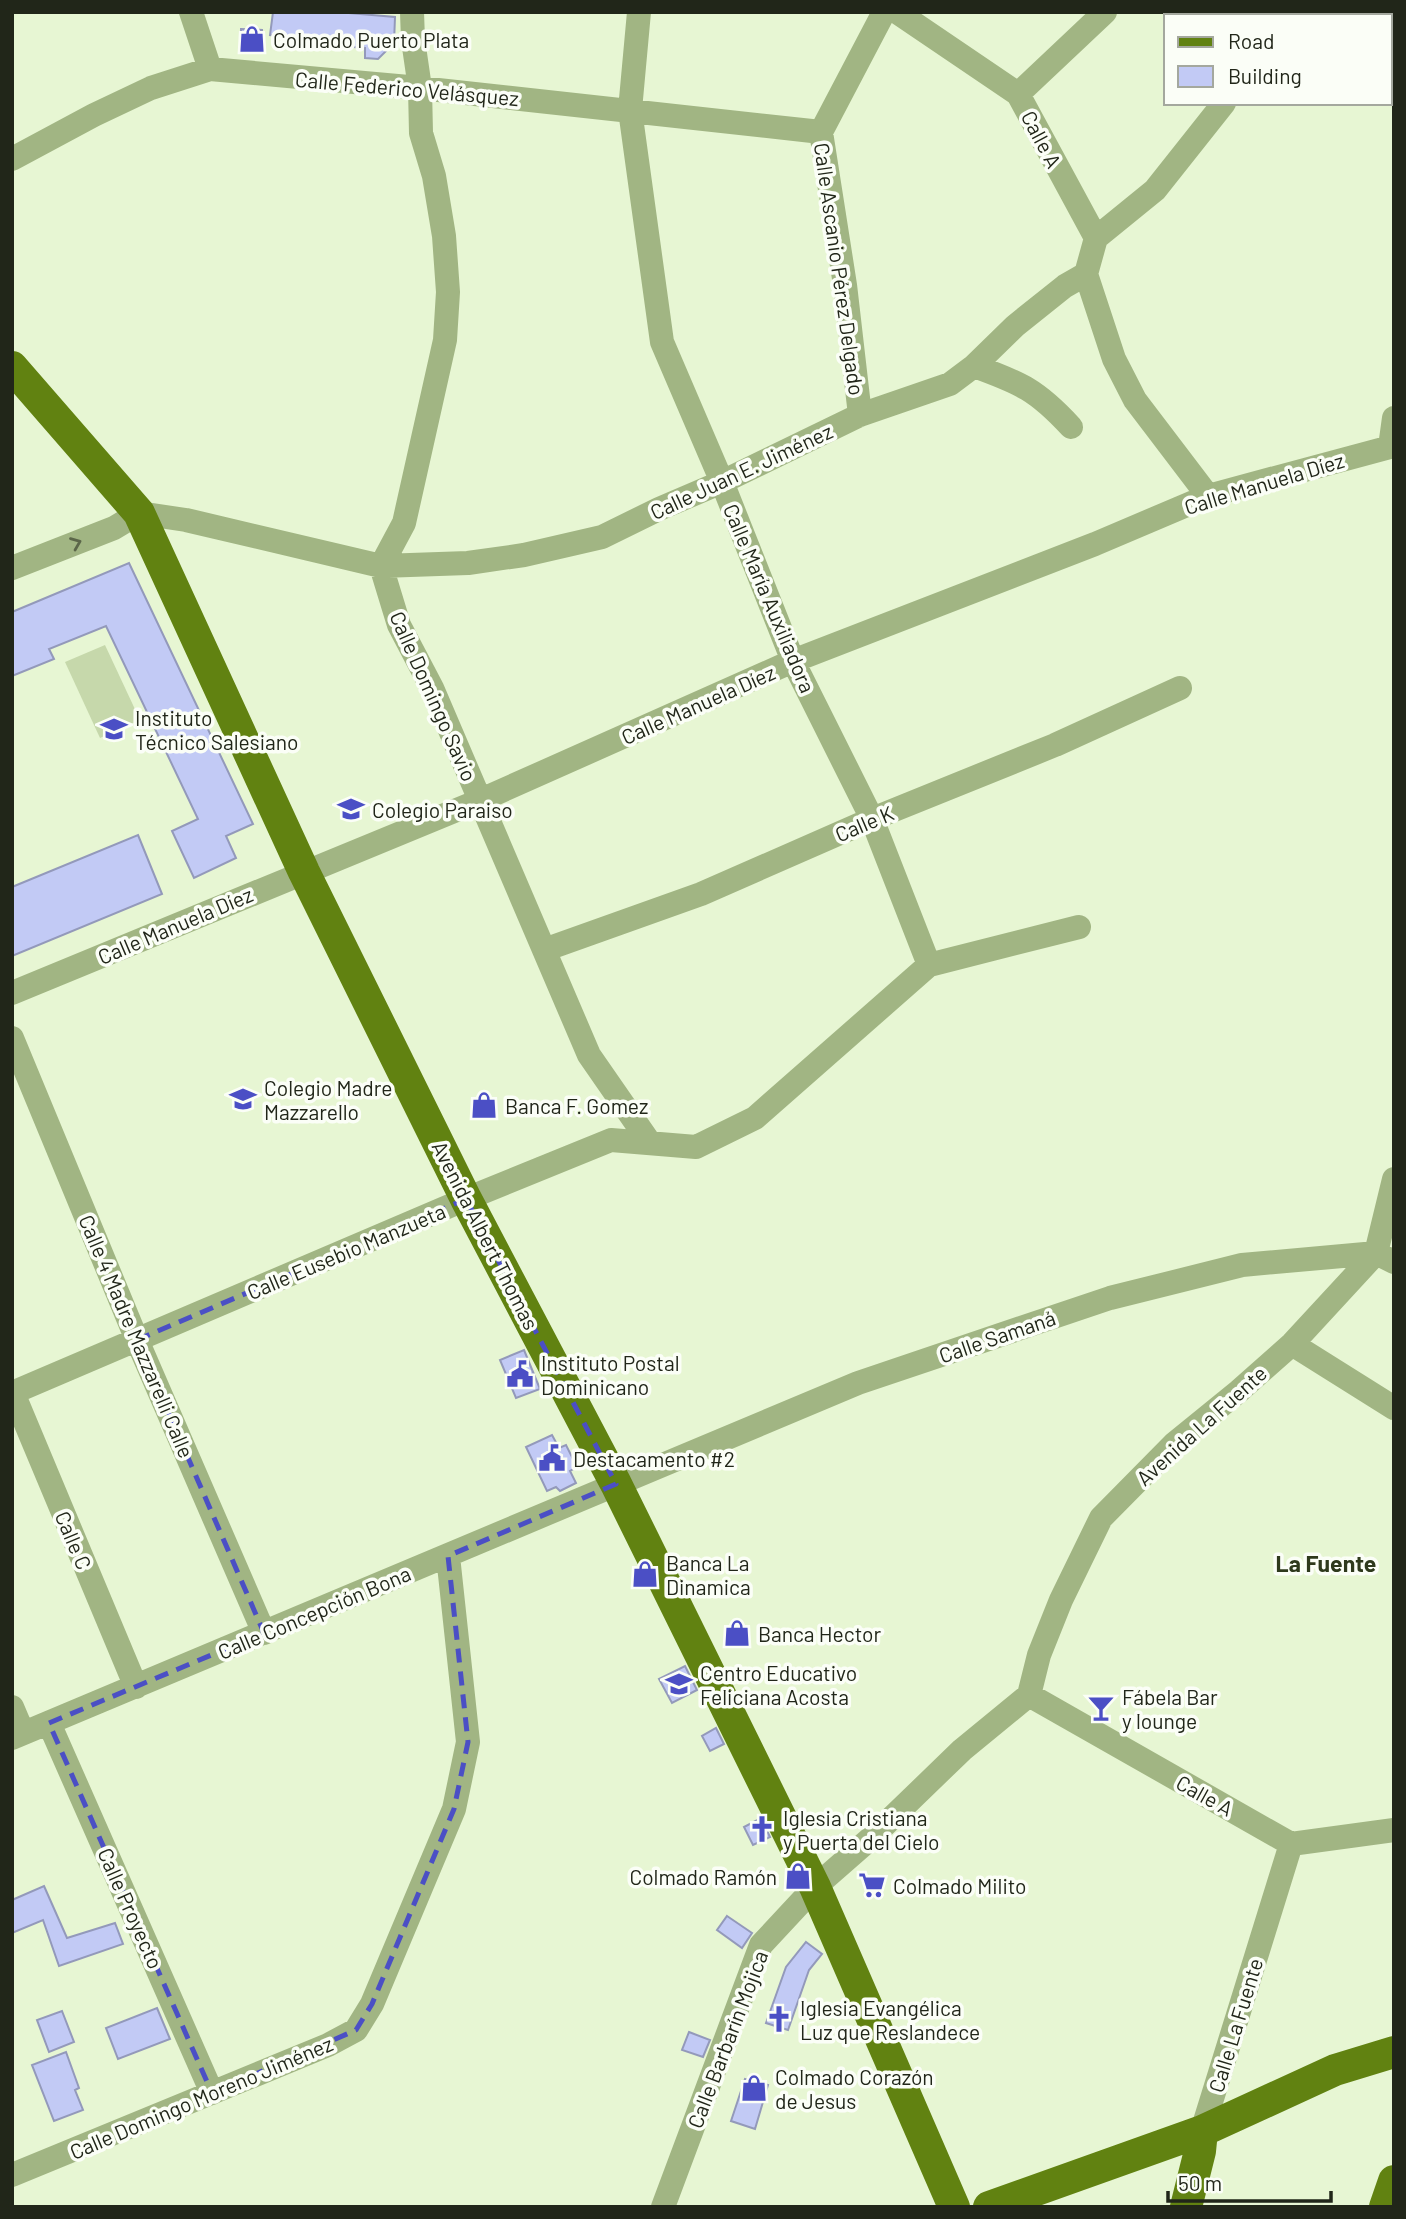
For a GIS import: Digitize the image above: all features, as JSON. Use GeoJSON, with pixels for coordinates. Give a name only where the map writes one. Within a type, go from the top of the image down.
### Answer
{"type":"FeatureCollection","features":[{"type":"Feature","properties":{"kind":"main road","name":"Avenida Albert Thomas"},"geometry":{"type":"LineString","coordinates":[[12,367],[139,513],[304,872],[466,1199],[616,1484],[815,1887],[954,2207]]}},
{"type":"Feature","properties":{"kind":"main road"},"geometry":{"type":"LineString","coordinates":[[989,2207],[1202,2131],[1335,2070],[1394,2052]]}},
{"type":"Feature","properties":{"kind":"main road","name":"Calle La Fuente"},"geometry":{"type":"LineString","coordinates":[[1186,2207],[1200,2151],[1202,2131]]}},
{"type":"Feature","properties":{"kind":"main road"},"geometry":{"type":"LineString","coordinates":[[1385,2207],[1394,2181]]}},
{"type":"Feature","properties":{"kind":"street"},"geometry":{"type":"LineString","coordinates":[[191,12],[210,69]]}},
{"type":"Feature","properties":{"kind":"street"},"geometry":{"type":"LineString","coordinates":[[381,566],[404,523],[445,340],[448,292],[444,236],[434,176],[421,133],[420,88],[412,12]]}},
{"type":"Feature","properties":{"kind":"street","name":"Calle María Auxiliadora"},"geometry":{"type":"LineString","coordinates":[[639,12],[629,110],[662,342],[722,482],[793,661],[872,819],[929,965]]}},
{"type":"Feature","properties":{"kind":"street","name":"Calle Ascanio Pérez Delgado"},"geometry":{"type":"LineString","coordinates":[[860,415],[845,285],[821,132],[884,12]]}},
{"type":"Feature","properties":{"kind":"street","name":"Calle A"},"geometry":{"type":"LineString","coordinates":[[897,12],[1018,94],[1096,238]]}},
{"type":"Feature","properties":{"kind":"street"},"geometry":{"type":"LineString","coordinates":[[1018,94],[1105,12]]}},
{"type":"Feature","properties":{"kind":"street","name":"Calle Federico Velásquez"},"geometry":{"type":"LineString","coordinates":[[12,159],[151,88],[210,69],[420,88],[821,132]]}},
{"type":"Feature","properties":{"kind":"street"},"geometry":{"type":"LineString","coordinates":[[1208,496],[1135,400],[1114,359],[1086,274],[1096,238],[1155,190],[1222,105]]}},
{"type":"Feature","properties":{"kind":"street","name":"Calle Juan E. Jiménez"},"geometry":{"type":"LineString","coordinates":[[139,513],[186,520],[381,566],[468,563],[524,555],[602,537],[860,415],[950,384],[974,366],[1015,326],[1065,286],[1086,274]]}},
{"type":"Feature","properties":{"kind":"street"},"geometry":{"type":"LineString","coordinates":[[974,366],[1020,383],[1048,402],[1071,427]]}},
{"type":"Feature","properties":{"kind":"street"},"geometry":{"type":"LineString","coordinates":[[1392,446],[1394,418]]}},
{"type":"Feature","properties":{"kind":"street","name":"Calle Manuela Díez"},"geometry":{"type":"LineString","coordinates":[[12,993],[481,800],[793,661],[1095,544],[1208,496],[1392,446]]}},
{"type":"Feature","properties":{"kind":"street"},"geometry":{"type":"LineString","coordinates":[[12,568],[114,528],[139,513]]}},
{"type":"Feature","properties":{"kind":"street","name":"Calle Domingo Savio"},"geometry":{"type":"LineString","coordinates":[[381,566],[400,625],[432,688],[589,1055],[650,1143]]}},
{"type":"Feature","properties":{"kind":"street","name":"Calle K"},"geometry":{"type":"LineString","coordinates":[[544,950],[701,894],[872,819],[1055,745],[1180,688]]}},
{"type":"Feature","properties":{"kind":"street","name":"Calle Eusebio Manzueta"},"geometry":{"type":"LineString","coordinates":[[13,1393],[466,1199],[611,1140],[696,1147],[755,1118],[929,965],[1079,927]]}},
{"type":"Feature","properties":{"kind":"street","name":"Calle 4 Madre Mazzarelli Calle"},"geometry":{"type":"LineString","coordinates":[[12,1038],[137,1340],[264,1633]]}},
{"type":"Feature","properties":{"kind":"street","name":"Avenida La Fuente"},"geometry":{"type":"LineString","coordinates":[[1029,1695],[1039,1655],[1061,1600],[1101,1518],[1175,1443],[1292,1344],[1385,1257],[1394,1179]]}},
{"type":"Feature","properties":{"kind":"street","name":"Calle Samaná"},"geometry":{"type":"LineString","coordinates":[[616,1484],[858,1383],[1110,1298],[1241,1265],[1385,1257]]}},
{"type":"Feature","properties":{"kind":"street"},"geometry":{"type":"LineString","coordinates":[[1292,1344],[1394,1408]]}},
{"type":"Feature","properties":{"kind":"street","name":"Calle C"},"geometry":{"type":"LineString","coordinates":[[13,1393],[136,1687]]}},
{"type":"Feature","properties":{"kind":"street","name":"Calle Concepción Bona"},"geometry":{"type":"LineString","coordinates":[[18,1736],[616,1484]]}},
{"type":"Feature","properties":{"kind":"street","name":"Calle Domingo Moreno Jiménez"},"geometry":{"type":"LineString","coordinates":[[12,2175],[212,2094],[328,2045],[356,2030],[372,2004],[454,1809],[468,1742],[448,1556]]}},
{"type":"Feature","properties":{"kind":"street"},"geometry":{"type":"LineString","coordinates":[[815,1887],[871,1838],[971,1742],[1029,1695]]}},
{"type":"Feature","properties":{"kind":"street","name":"Calle A"},"geometry":{"type":"LineString","coordinates":[[1029,1695],[1291,1844]]}},
{"type":"Feature","properties":{"kind":"street"},"geometry":{"type":"LineString","coordinates":[[12,1707],[18,1736]]}},
{"type":"Feature","properties":{"kind":"street","name":"Calle Proyecto"},"geometry":{"type":"LineString","coordinates":[[50,1723],[212,2094]]}},
{"type":"Feature","properties":{"kind":"street"},"geometry":{"type":"LineString","coordinates":[[1291,1844],[1394,1830]]}},
{"type":"Feature","properties":{"kind":"street","name":"Calle La Fuente"},"geometry":{"type":"LineString","coordinates":[[1202,2131],[1291,1844]]}},
{"type":"Feature","properties":{"kind":"street","name":"Calle Barbarín Mojica"},"geometry":{"type":"LineString","coordinates":[[663,2207],[761,1945],[815,1887]]}},
{"type":"Feature","properties":{"kind":"highlighted area"},"geometry":{"type":"Polygon","coordinates":[[[466,1199],[616,1484],[448,1556],[468,1742],[454,1809],[372,2004],[356,2030],[212,2093],[49,1723],[264,1633],[137,1340],[466,1199]]]}},
{"type":"Feature","properties":{"kind":"green space"},"geometry":{"type":"Polygon","coordinates":[[[105,645],[140,720],[100,738],[65,662],[105,645]]]}},
{"type":"Feature","properties":{"kind":"building"},"geometry":{"type":"Polygon","coordinates":[[[273,12],[337,12],[395,17],[394,43],[378,59],[365,58],[365,48],[306,43],[306,39],[270,35],[273,12]]]}},
{"type":"Feature","properties":{"kind":"building","name":"Colmado Puerto Plata"},"geometry":{"type":"Polygon","coordinates":[[[241,29],[262,30],[262,48],[241,47],[241,29]]]}},
{"type":"Feature","properties":{"kind":"building"},"geometry":{"type":"Polygon","coordinates":[[[129,563],[253,824],[226,836],[236,858],[194,878],[172,831],[198,819],[106,626],[49,649],[54,659],[12,676],[12,612],[129,563]]]}},
{"type":"Feature","properties":{"kind":"building"},"geometry":{"type":"Polygon","coordinates":[[[138,835],[162,894],[12,956],[12,887],[138,835]]]}},
{"type":"Feature","properties":{"kind":"building","name":"Instituto Postal Dominicano"},"geometry":{"type":"Polygon","coordinates":[[[524,1350],[540,1389],[516,1398],[500,1360],[524,1350]]]}},
{"type":"Feature","properties":{"kind":"building","name":"Destacamento #2"},"geometry":{"type":"Polygon","coordinates":[[[552,1435],[559,1448],[566,1445],[577,1467],[570,1471],[576,1483],[560,1491],[556,1487],[547,1491],[526,1447],[552,1435]]]}},
{"type":"Feature","properties":{"kind":"building","name":"Centro Educativo Feliciana Acosta"},"geometry":{"type":"Polygon","coordinates":[[[685,1666],[697,1690],[672,1703],[659,1679],[685,1666]]]}},
{"type":"Feature","properties":{"kind":"building"},"geometry":{"type":"Polygon","coordinates":[[[716,1728],[724,1744],[710,1751],[702,1736],[716,1728]]]}},
{"type":"Feature","properties":{"kind":"building","name":"Iglesia Cristiana y Puerta del Cielo"},"geometry":{"type":"Polygon","coordinates":[[[761,1818],[770,1837],[753,1845],[744,1827],[761,1818]]]}},
{"type":"Feature","properties":{"kind":"building"},"geometry":{"type":"Polygon","coordinates":[[[44,1886],[67,1938],[115,1923],[123,1944],[59,1966],[43,1920],[12,1933],[12,1900],[44,1886]]]}},
{"type":"Feature","properties":{"kind":"building"},"geometry":{"type":"Polygon","coordinates":[[[727,1916],[752,1933],[742,1948],[717,1930],[727,1916]]]}},
{"type":"Feature","properties":{"kind":"building"},"geometry":{"type":"Polygon","coordinates":[[[806,1942],[822,1954],[809,1970],[788,2030],[766,2023],[786,1967],[806,1942]]]}},
{"type":"Feature","properties":{"kind":"building"},"geometry":{"type":"Polygon","coordinates":[[[157,2008],[170,2039],[118,2059],[106,2028],[157,2008]]]}},
{"type":"Feature","properties":{"kind":"building"},"geometry":{"type":"Polygon","coordinates":[[[62,2011],[74,2042],[49,2052],[37,2020],[62,2011]]]}},
{"type":"Feature","properties":{"kind":"building"},"geometry":{"type":"Polygon","coordinates":[[[689,2032],[710,2040],[703,2057],[682,2050],[689,2032]]]}},
{"type":"Feature","properties":{"kind":"building"},"geometry":{"type":"Polygon","coordinates":[[[66,2052],[79,2088],[75,2090],[83,2110],[54,2121],[32,2065],[66,2052]]]}},
{"type":"Feature","properties":{"kind":"building"},"geometry":{"type":"Polygon","coordinates":[[[745,2079],[768,2085],[755,2129],[731,2121],[745,2079]]]}},
{"type":"Feature","properties":{"kind":"place","name":"Colmado Puerto Plata"},"geometry":{"type":"Point","coordinates":[252,39]}},
{"type":"Feature","properties":{"kind":"place","name":"Instituto Técnico Salesiano"},"geometry":{"type":"Point","coordinates":[114,729]}},
{"type":"Feature","properties":{"kind":"place","name":"Colegio Paraiso"},"geometry":{"type":"Point","coordinates":[351,809]}},
{"type":"Feature","properties":{"kind":"place","name":"Colegio Madre Mazzarello"},"geometry":{"type":"Point","coordinates":[243,1099]}},
{"type":"Feature","properties":{"kind":"place","name":"Banca F. Gomez"},"geometry":{"type":"Point","coordinates":[484,1105]}},
{"type":"Feature","properties":{"kind":"place","name":"Instituto Postal Dominicano"},"geometry":{"type":"Point","coordinates":[520,1374]}},
{"type":"Feature","properties":{"kind":"place","name":"Destacamento #2"},"geometry":{"type":"Point","coordinates":[552,1458]}},
{"type":"Feature","properties":{"kind":"place","name":"Banca La Dinamica"},"geometry":{"type":"Point","coordinates":[645,1574]}},
{"type":"Feature","properties":{"kind":"place","name":"Banca Hector"},"geometry":{"type":"Point","coordinates":[737,1633]}},
{"type":"Feature","properties":{"kind":"place","name":"Centro Educativo Feliciana Acosta"},"geometry":{"type":"Point","coordinates":[679,1684]}},
{"type":"Feature","properties":{"kind":"place","name":"Fábela Bar y lounge"},"geometry":{"type":"Point","coordinates":[1101,1708]}},
{"type":"Feature","properties":{"kind":"place","name":"Iglesia Cristiana y Puerta del Cielo"},"geometry":{"type":"Point","coordinates":[762,1829]}},
{"type":"Feature","properties":{"kind":"place","name":"Colmado Ramón"},"geometry":{"type":"Point","coordinates":[798,1876]}},
{"type":"Feature","properties":{"kind":"place","name":"Colmado Milito"},"geometry":{"type":"Point","coordinates":[872,1885]}},
{"type":"Feature","properties":{"kind":"place","name":"Iglesia Evangélica Luz que Reslandece"},"geometry":{"type":"Point","coordinates":[779,2019]}},
{"type":"Feature","properties":{"kind":"place","name":"Colmado Corazón de Jesus"},"geometry":{"type":"Point","coordinates":[754,2088]}},
{"type":"Feature","properties":{"kind":"district","name":"La Fuente"},"geometry":{"type":"Point","coordinates":[1326,1563]}}]}
